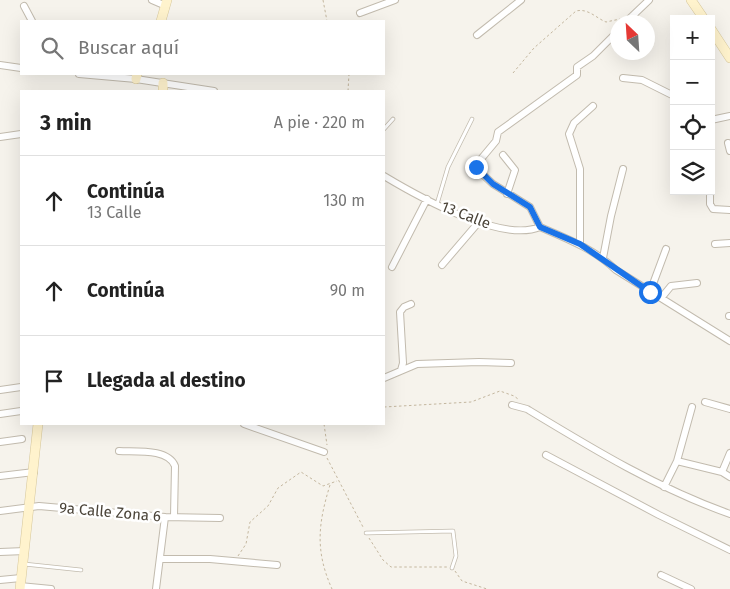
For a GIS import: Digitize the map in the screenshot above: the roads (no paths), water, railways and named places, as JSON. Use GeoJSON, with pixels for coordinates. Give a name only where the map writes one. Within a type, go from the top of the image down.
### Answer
{"type":"FeatureCollection","features":[{"type":"Feature","properties":{"kind":"street"},"geometry":{"type":"LineString","coordinates":[[152,0],[166,3],[161,20]]}},
{"type":"Feature","properties":{"kind":"street"},"geometry":{"type":"LineString","coordinates":[[360,13],[395,0]]}},
{"type":"Feature","properties":{"kind":"street"},"geometry":{"type":"LineString","coordinates":[[477,35],[521,0]]}},
{"type":"Feature","properties":{"kind":"street"},"geometry":{"type":"LineString","coordinates":[[633,15],[649,0]]}},
{"type":"Feature","properties":{"kind":"street"},"geometry":{"type":"LineString","coordinates":[[691,0],[701,15]]}},
{"type":"Feature","properties":{"kind":"street"},"geometry":{"type":"LineString","coordinates":[[24,6],[31,20]]}},
{"type":"Feature","properties":{"kind":"street"},"geometry":{"type":"LineString","coordinates":[[715,35],[730,58]]}},
{"type":"Feature","properties":{"kind":"street"},"geometry":{"type":"LineString","coordinates":[[540,227],[530,207],[508,194],[483,175],[476,168],[476,165],[496,141],[498,132],[517,117],[562,88],[577,74],[577,67],[593,56],[610,40]]}},
{"type":"Feature","properties":{"kind":"street"},"geometry":{"type":"LineString","coordinates":[[0,65],[20,68]]}},
{"type":"Feature","properties":{"kind":"street"},"geometry":{"type":"LineString","coordinates":[[108,75],[137,76],[163,87],[201,90]]}},
{"type":"Feature","properties":{"kind":"street"},"geometry":{"type":"LineString","coordinates":[[623,78],[642,80],[670,94]]}},
{"type":"Feature","properties":{"kind":"street"},"geometry":{"type":"LineString","coordinates":[[580,244],[580,169],[570,134],[574,123],[593,106]]}},
{"type":"Feature","properties":{"kind":"street"},"geometry":{"type":"LineString","coordinates":[[715,119],[730,116]]}},
{"type":"Feature","properties":{"kind":"street"},"geometry":{"type":"LineString","coordinates":[[0,137],[20,134]]}},
{"type":"Feature","properties":{"kind":"street"},"geometry":{"type":"LineString","coordinates":[[728,143],[730,151]]}},
{"type":"Feature","properties":{"kind":"street"},"geometry":{"type":"LineString","coordinates":[[503,155],[515,170],[508,194]]}},
{"type":"Feature","properties":{"kind":"street"},"geometry":{"type":"LineString","coordinates":[[603,258],[623,169]]}},
{"type":"Feature","properties":{"kind":"street","name":"13 Calle"},"geometry":{"type":"LineString","coordinates":[[385,177],[478,223],[528,232],[540,227],[580,244],[650,292],[730,341]]}},
{"type":"Feature","properties":{"kind":"street"},"geometry":{"type":"LineString","coordinates":[[710,196],[710,204],[714,209],[730,210]]}},
{"type":"Feature","properties":{"kind":"street"},"geometry":{"type":"LineString","coordinates":[[392,267],[427,198]]}},
{"type":"Feature","properties":{"kind":"street"},"geometry":{"type":"LineString","coordinates":[[442,265],[478,223]]}},
{"type":"Feature","properties":{"kind":"street"},"geometry":{"type":"LineString","coordinates":[[715,244],[730,243]]}},
{"type":"Feature","properties":{"kind":"street"},"geometry":{"type":"LineString","coordinates":[[650,292],[666,249]]}},
{"type":"Feature","properties":{"kind":"street"},"geometry":{"type":"LineString","coordinates":[[662,298],[671,286],[697,283]]}},
{"type":"Feature","properties":{"kind":"street"},"geometry":{"type":"LineString","coordinates":[[401,370],[403,363],[400,312],[404,307],[411,304]]}},
{"type":"Feature","properties":{"kind":"street"},"geometry":{"type":"LineString","coordinates":[[385,378],[417,364],[479,362],[511,364]]}},
{"type":"Feature","properties":{"kind":"street"},"geometry":{"type":"LineString","coordinates":[[0,390],[20,387]]}},
{"type":"Feature","properties":{"kind":"street"},"geometry":{"type":"LineString","coordinates":[[705,402],[730,409]]}},
{"type":"Feature","properties":{"kind":"street"},"geometry":{"type":"LineString","coordinates":[[512,405],[526,410],[624,468],[664,487],[730,514]]}},
{"type":"Feature","properties":{"kind":"street"},"geometry":{"type":"LineString","coordinates":[[664,487],[677,461],[692,407]]}},
{"type":"Feature","properties":{"kind":"street"},"geometry":{"type":"LineString","coordinates":[[0,414],[20,411]]}},
{"type":"Feature","properties":{"kind":"street"},"geometry":{"type":"LineString","coordinates":[[20,584],[31,508],[38,425]]}},
{"type":"Feature","properties":{"kind":"street"},"geometry":{"type":"LineString","coordinates":[[247,425],[324,452]]}},
{"type":"Feature","properties":{"kind":"street"},"geometry":{"type":"LineString","coordinates":[[0,442],[22,439]]}},
{"type":"Feature","properties":{"kind":"street"},"geometry":{"type":"LineString","coordinates":[[119,451],[161,454],[173,460],[176,466],[174,517]]}},
{"type":"Feature","properties":{"kind":"street"},"geometry":{"type":"LineString","coordinates":[[722,472],[730,453]]}},
{"type":"Feature","properties":{"kind":"street"},"geometry":{"type":"LineString","coordinates":[[546,455],[730,550]]}},
{"type":"Feature","properties":{"kind":"street"},"geometry":{"type":"LineString","coordinates":[[677,461],[722,472],[730,477]]}},
{"type":"Feature","properties":{"kind":"street"},"geometry":{"type":"LineString","coordinates":[[0,476],[34,472]]}},
{"type":"Feature","properties":{"kind":"street","name":"9a Calle Zona 6"},"geometry":{"type":"LineString","coordinates":[[0,512],[39,506],[164,517],[220,518]]}},
{"type":"Feature","properties":{"kind":"street"},"geometry":{"type":"LineString","coordinates":[[156,589],[164,517]]}},
{"type":"Feature","properties":{"kind":"street"},"geometry":{"type":"LineString","coordinates":[[0,552],[25,551]]}},
{"type":"Feature","properties":{"kind":"street"},"geometry":{"type":"LineString","coordinates":[[160,559],[236,561],[277,565]]}},
{"type":"Feature","properties":{"kind":"street"},"geometry":{"type":"LineString","coordinates":[[661,575],[691,589]]}},
{"type":"Feature","properties":{"kind":"street"},"geometry":{"type":"LineString","coordinates":[[0,580],[51,589]]}},
{"type":"Feature","properties":{"kind":"lane"},"geometry":{"type":"LineString","coordinates":[[385,128],[393,119]]}},
{"type":"Feature","properties":{"kind":"lane"},"geometry":{"type":"LineString","coordinates":[[437,204],[448,167],[472,119]]}},
{"type":"Feature","properties":{"kind":"lane"},"geometry":{"type":"LineString","coordinates":[[366,533],[453,531],[456,556],[452,568]]}},
{"type":"Feature","properties":{"kind":"lane"},"geometry":{"type":"LineString","coordinates":[[23,564],[81,570]]}}]}
